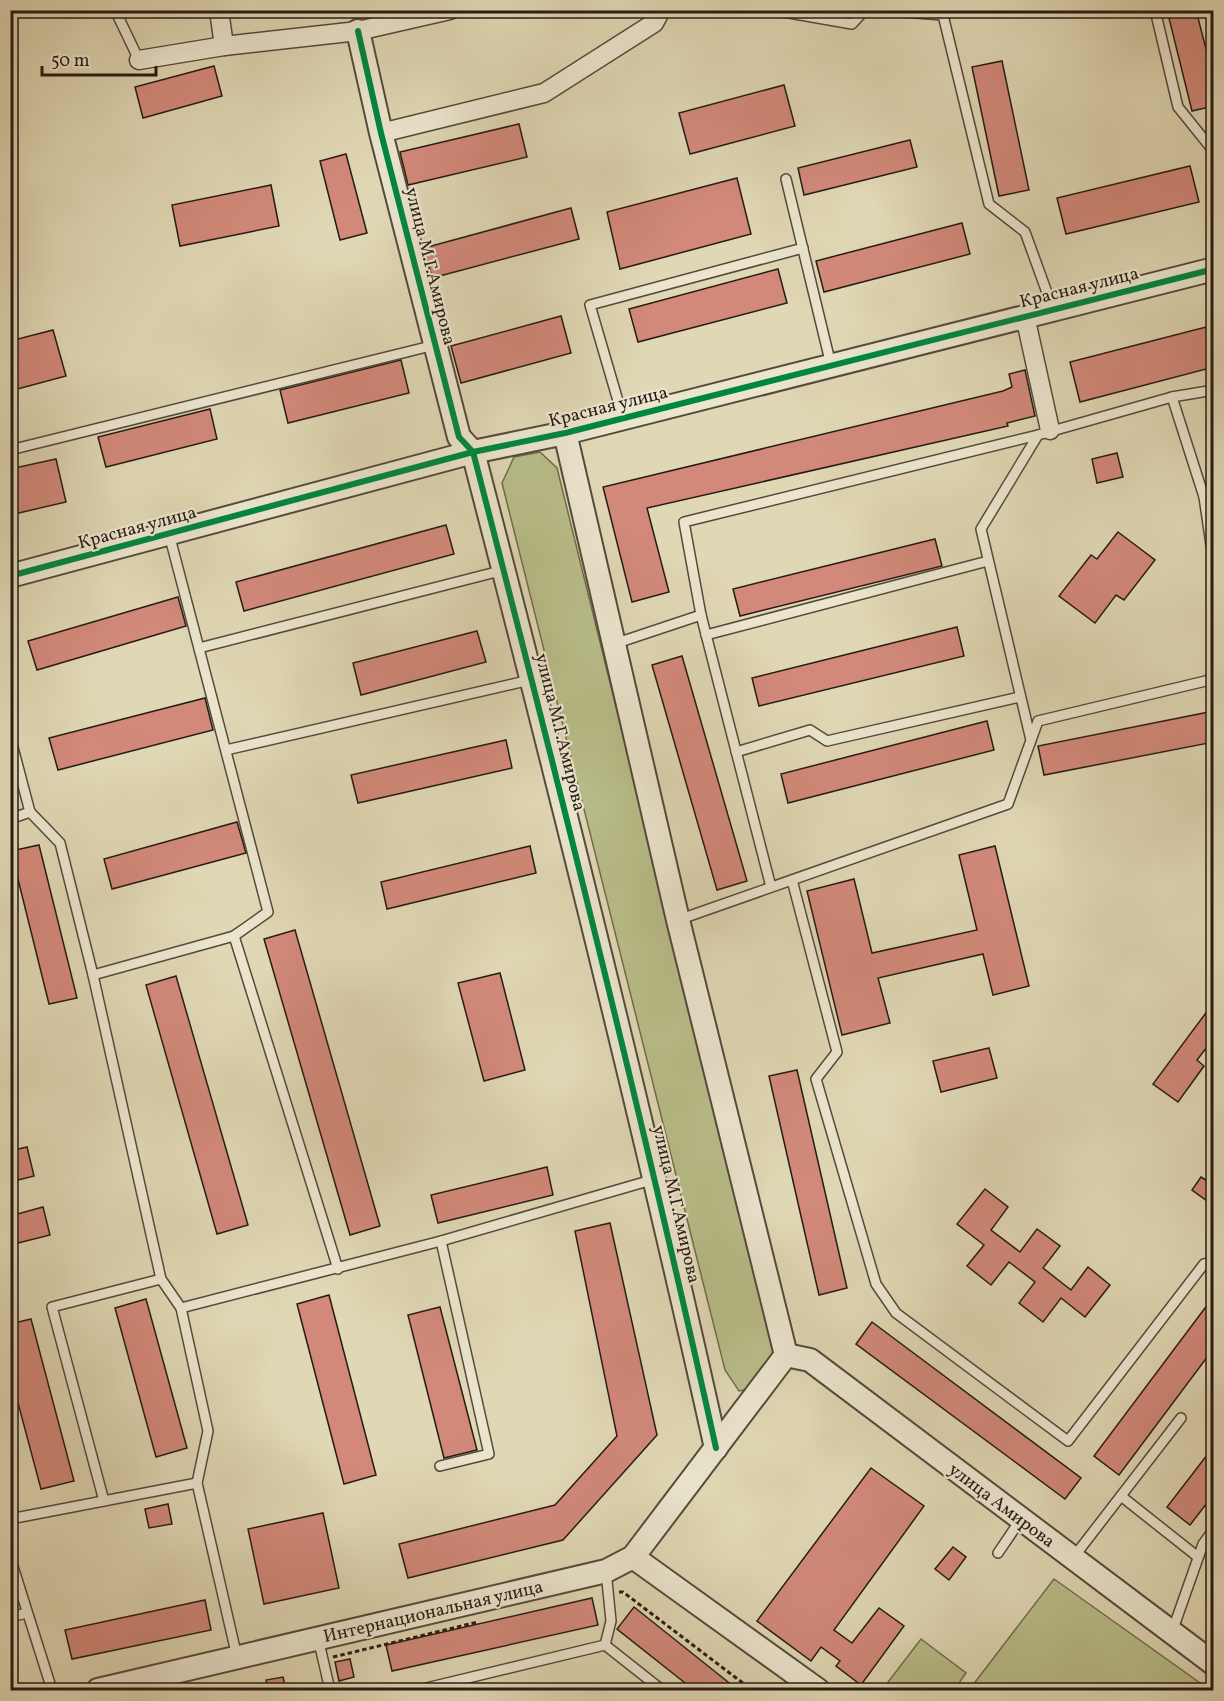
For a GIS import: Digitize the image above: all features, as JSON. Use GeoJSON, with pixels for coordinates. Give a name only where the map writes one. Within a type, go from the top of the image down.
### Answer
{"type":"FeatureCollection","features":[{"type":"Feature","properties":{"kind":"street"},"geometry":{"type":"LineString","coordinates":[[219,10],[224,46]]}},
{"type":"Feature","properties":{"kind":"street"},"geometry":{"type":"LineString","coordinates":[[139,60],[224,46],[358,31],[450,10]]}},
{"type":"Feature","properties":{"kind":"street"},"geometry":{"type":"LineString","coordinates":[[381,133],[544,93],[654,23],[661,10]]}},
{"type":"Feature","properties":{"kind":"street","name":"улица М.Г.Амирова"},"geometry":{"type":"LineString","coordinates":[[358,31],[381,133],[459,436],[473,452],[533,680],[656,1179],[716,1448]]}},
{"type":"Feature","properties":{"kind":"street","name":"Красная улица"},"geometry":{"type":"LineString","coordinates":[[10,576],[473,452],[565,433],[1214,268]]}},
{"type":"Feature","properties":{"kind":"street"},"geometry":{"type":"LineString","coordinates":[[1025,316],[1044,432]]}},
{"type":"Feature","properties":{"kind":"street"},"geometry":{"type":"LineString","coordinates":[[565,433],[678,920],[786,1355],[716,1448]]}},
{"type":"Feature","properties":{"kind":"street","name":"улица Амирова"},"geometry":{"type":"LineString","coordinates":[[786,1355],[810,1360],[1214,1664]]}},
{"type":"Feature","properties":{"kind":"street","name":"Интернациональная улица"},"geometry":{"type":"LineString","coordinates":[[98,1690],[237,1657],[320,1649],[607,1581],[633,1557],[716,1448]]}},
{"type":"Feature","properties":{"kind":"street"},"geometry":{"type":"LineString","coordinates":[[633,1557],[818,1690]]}},
{"type":"Feature","properties":{"kind":"lane"},"geometry":{"type":"LineString","coordinates":[[115,10],[139,60]]}},
{"type":"Feature","properties":{"kind":"lane"},"geometry":{"type":"LineString","coordinates":[[772,10],[852,24],[865,10]]}},
{"type":"Feature","properties":{"kind":"lane"},"geometry":{"type":"LineString","coordinates":[[874,10],[943,13],[989,204],[1025,232],[1053,309]]}},
{"type":"Feature","properties":{"kind":"lane"},"geometry":{"type":"LineString","coordinates":[[1155,10],[1178,107],[1213,150]]}},
{"type":"Feature","properties":{"kind":"lane"},"geometry":{"type":"LineString","coordinates":[[786,179],[831,365]]}},
{"type":"Feature","properties":{"kind":"lane"},"geometry":{"type":"LineString","coordinates":[[623,418],[590,305],[803,248]]}},
{"type":"Feature","properties":{"kind":"lane"},"geometry":{"type":"LineString","coordinates":[[10,450],[435,345]]}},
{"type":"Feature","properties":{"kind":"lane"},"geometry":{"type":"LineString","coordinates":[[771,887],[701,615],[684,522],[1044,432],[1172,397],[1214,390]]}},
{"type":"Feature","properties":{"kind":"lane"},"geometry":{"type":"LineString","coordinates":[[1172,397],[1209,496],[1214,565]]}},
{"type":"Feature","properties":{"kind":"lane"},"geometry":{"type":"LineString","coordinates":[[1031,740],[981,529],[1044,432]]}},
{"type":"Feature","properties":{"kind":"lane"},"geometry":{"type":"LineString","coordinates":[[93,975],[234,936],[268,912],[169,534]]}},
{"type":"Feature","properties":{"kind":"lane"},"geometry":{"type":"LineString","coordinates":[[706,635],[988,561]]}},
{"type":"Feature","properties":{"kind":"lane"},"geometry":{"type":"LineString","coordinates":[[199,648],[504,570]]}},
{"type":"Feature","properties":{"kind":"lane"},"geometry":{"type":"LineString","coordinates":[[614,644],[701,615]]}},
{"type":"Feature","properties":{"kind":"lane"},"geometry":{"type":"LineString","coordinates":[[678,920],[1008,804],[1038,721],[1214,679]]}},
{"type":"Feature","properties":{"kind":"lane"},"geometry":{"type":"LineString","coordinates":[[226,750],[533,680]]}},
{"type":"Feature","properties":{"kind":"lane"},"geometry":{"type":"LineString","coordinates":[[736,752],[810,730],[827,741],[1020,698]]}},
{"type":"Feature","properties":{"kind":"lane"},"geometry":{"type":"LineString","coordinates":[[10,736],[30,812],[60,843],[93,975],[161,1279],[181,1308],[208,1431],[197,1483],[237,1657]]}},
{"type":"Feature","properties":{"kind":"lane"},"geometry":{"type":"LineString","coordinates":[[10,819],[30,812]]}},
{"type":"Feature","properties":{"kind":"lane"},"geometry":{"type":"LineString","coordinates":[[792,880],[837,1052],[816,1078],[876,1284],[896,1313],[1068,1441],[1204,1264],[1214,1262]]}},
{"type":"Feature","properties":{"kind":"lane"},"geometry":{"type":"LineString","coordinates":[[234,936],[338,1269]]}},
{"type":"Feature","properties":{"kind":"lane"},"geometry":{"type":"LineString","coordinates":[[181,1308],[338,1269],[656,1179]]}},
{"type":"Feature","properties":{"kind":"lane"},"geometry":{"type":"LineString","coordinates":[[440,1466],[489,1454],[441,1241]]}},
{"type":"Feature","properties":{"kind":"lane"},"geometry":{"type":"LineString","coordinates":[[104,1501],[52,1307],[161,1279]]}},
{"type":"Feature","properties":{"kind":"lane"},"geometry":{"type":"LineString","coordinates":[[1073,1558],[1181,1418]]}},
{"type":"Feature","properties":{"kind":"lane"},"geometry":{"type":"LineString","coordinates":[[10,1519],[197,1483]]}},
{"type":"Feature","properties":{"kind":"lane"},"geometry":{"type":"LineString","coordinates":[[1121,1496],[1198,1557]]}},
{"type":"Feature","properties":{"kind":"lane"},"geometry":{"type":"LineString","coordinates":[[998,1553],[1021,1519]]}},
{"type":"Feature","properties":{"kind":"lane"},"geometry":{"type":"LineString","coordinates":[[1172,1633],[1203,1544],[1214,1529]]}},
{"type":"Feature","properties":{"kind":"lane"},"geometry":{"type":"LineString","coordinates":[[10,1557],[52,1690]]}},
{"type":"Feature","properties":{"kind":"lane"},"geometry":{"type":"LineString","coordinates":[[605,1645],[611,1621],[607,1581]]}},
{"type":"Feature","properties":{"kind":"lane"},"geometry":{"type":"LineString","coordinates":[[10,1617],[27,1613]]}},
{"type":"Feature","properties":{"kind":"lane"},"geometry":{"type":"LineString","coordinates":[[418,1690],[605,1645]]}},
{"type":"Feature","properties":{"kind":"lane"},"geometry":{"type":"LineString","coordinates":[[605,1645],[662,1690]]}},
{"type":"Feature","properties":{"kind":"lane"},"geometry":{"type":"LineString","coordinates":[[320,1649],[330,1690]]}},
{"type":"Feature","properties":{"kind":"path"},"geometry":{"type":"LineString","coordinates":[[607,1581],[752,1690]]}},
{"type":"Feature","properties":{"kind":"path"},"geometry":{"type":"LineString","coordinates":[[320,1649],[482,1621]]}},
{"type":"Feature","properties":{"kind":"green space"},"geometry":{"type":"Polygon","coordinates":[[[540,452],[557,468],[777,1359],[763,1387],[739,1391],[725,1370],[502,483],[514,457],[540,452]]]}},
{"type":"Feature","properties":{"kind":"green space"},"geometry":{"type":"Polygon","coordinates":[[[1054,1579],[1210,1690],[969,1690],[1054,1579]]]}},
{"type":"Feature","properties":{"kind":"green space"},"geometry":{"type":"Polygon","coordinates":[[[921,1639],[966,1673],[954,1690],[882,1690],[921,1639]]]}},
{"type":"Feature","properties":{"kind":"building"},"geometry":{"type":"Polygon","coordinates":[[[1167,10],[1196,10],[1214,80],[1214,106],[1192,111],[1167,10]]]}},
{"type":"Feature","properties":{"kind":"building"},"geometry":{"type":"Polygon","coordinates":[[[1002,61],[1029,190],[999,196],[972,67],[1002,61]]]}},
{"type":"Feature","properties":{"kind":"building"},"geometry":{"type":"Polygon","coordinates":[[[214,66],[222,96],[143,118],[135,87],[214,66]]]}},
{"type":"Feature","properties":{"kind":"building"},"geometry":{"type":"Polygon","coordinates":[[[784,85],[795,126],[690,154],[679,113],[784,85]]]}},
{"type":"Feature","properties":{"kind":"building"},"geometry":{"type":"Polygon","coordinates":[[[519,124],[527,157],[408,185],[400,152],[519,124]]]}},
{"type":"Feature","properties":{"kind":"building"},"geometry":{"type":"Polygon","coordinates":[[[910,140],[917,167],[804,195],[798,168],[910,140]]]}},
{"type":"Feature","properties":{"kind":"building"},"geometry":{"type":"Polygon","coordinates":[[[346,154],[367,233],[340,240],[320,161],[346,154]]]}},
{"type":"Feature","properties":{"kind":"building"},"geometry":{"type":"Polygon","coordinates":[[[1190,166],[1199,202],[1066,234],[1057,198],[1190,166]]]}},
{"type":"Feature","properties":{"kind":"building"},"geometry":{"type":"Polygon","coordinates":[[[737,178],[751,234],[620,269],[607,212],[737,178]]]}},
{"type":"Feature","properties":{"kind":"building"},"geometry":{"type":"Polygon","coordinates":[[[271,185],[279,226],[180,246],[172,205],[271,185]]]}},
{"type":"Feature","properties":{"kind":"building"},"geometry":{"type":"Polygon","coordinates":[[[571,208],[579,239],[432,278],[424,248],[571,208]]]}},
{"type":"Feature","properties":{"kind":"building"},"geometry":{"type":"Polygon","coordinates":[[[962,223],[970,254],[824,292],[816,261],[962,223]]]}},
{"type":"Feature","properties":{"kind":"building"},"geometry":{"type":"Polygon","coordinates":[[[778,269],[787,303],[638,342],[629,309],[778,269]]]}},
{"type":"Feature","properties":{"kind":"building"},"geometry":{"type":"Polygon","coordinates":[[[561,316],[571,353],[461,383],[451,346],[561,316]]]}},
{"type":"Feature","properties":{"kind":"building"},"geometry":{"type":"Polygon","coordinates":[[[1214,325],[1214,367],[1080,402],[1070,362],[1214,325]]]}},
{"type":"Feature","properties":{"kind":"building"},"geometry":{"type":"Polygon","coordinates":[[[53,330],[66,376],[10,391],[10,341],[53,330]]]}},
{"type":"Feature","properties":{"kind":"building"},"geometry":{"type":"Polygon","coordinates":[[[401,360],[409,393],[288,423],[280,390],[401,360]]]}},
{"type":"Feature","properties":{"kind":"building"},"geometry":{"type":"Polygon","coordinates":[[[1025,370],[1035,416],[1007,423],[1008,426],[647,508],[669,592],[632,602],[603,487],[1003,391],[1012,387],[1009,374],[1025,370]]]}},
{"type":"Feature","properties":{"kind":"building"},"geometry":{"type":"Polygon","coordinates":[[[210,409],[217,439],[106,467],[98,437],[210,409]]]}},
{"type":"Feature","properties":{"kind":"building"},"geometry":{"type":"Polygon","coordinates":[[[1117,453],[1123,477],[1097,483],[1092,459],[1117,453]]]}},
{"type":"Feature","properties":{"kind":"building"},"geometry":{"type":"Polygon","coordinates":[[[56,459],[66,502],[10,515],[10,469],[56,459]]]}},
{"type":"Feature","properties":{"kind":"building"},"geometry":{"type":"Polygon","coordinates":[[[446,525],[454,554],[244,611],[236,582],[446,525]]]}},
{"type":"Feature","properties":{"kind":"building"},"geometry":{"type":"Polygon","coordinates":[[[1118,532],[1155,560],[1124,600],[1116,595],[1095,623],[1059,596],[1091,555],[1097,559],[1118,532]]]}},
{"type":"Feature","properties":{"kind":"building"},"geometry":{"type":"Polygon","coordinates":[[[935,539],[942,566],[740,616],[733,589],[935,539]]]}},
{"type":"Feature","properties":{"kind":"building"},"geometry":{"type":"Polygon","coordinates":[[[178,597],[186,626],[37,670],[28,641],[178,597]]]}},
{"type":"Feature","properties":{"kind":"building"},"geometry":{"type":"Polygon","coordinates":[[[957,627],[964,656],[759,706],[752,678],[957,627]]]}},
{"type":"Feature","properties":{"kind":"building"},"geometry":{"type":"Polygon","coordinates":[[[477,631],[486,662],[361,695],[353,663],[477,631]]]}},
{"type":"Feature","properties":{"kind":"building"},"geometry":{"type":"Polygon","coordinates":[[[682,656],[747,881],[717,890],[652,665],[682,656]]]}},
{"type":"Feature","properties":{"kind":"building"},"geometry":{"type":"Polygon","coordinates":[[[205,698],[213,730],[58,770],[49,738],[205,698]]]}},
{"type":"Feature","properties":{"kind":"building"},"geometry":{"type":"Polygon","coordinates":[[[1214,711],[1214,742],[1044,775],[1038,746],[1214,711]]]}},
{"type":"Feature","properties":{"kind":"building"},"geometry":{"type":"Polygon","coordinates":[[[987,721],[994,750],[788,803],[781,774],[987,721]]]}},
{"type":"Feature","properties":{"kind":"building"},"geometry":{"type":"Polygon","coordinates":[[[506,740],[512,768],[358,803],[351,775],[506,740]]]}},
{"type":"Feature","properties":{"kind":"building"},"geometry":{"type":"Polygon","coordinates":[[[237,822],[246,853],[112,889],[104,859],[237,822]]]}},
{"type":"Feature","properties":{"kind":"building"},"geometry":{"type":"Polygon","coordinates":[[[39,845],[77,998],[49,1004],[11,851],[39,845]]]}},
{"type":"Feature","properties":{"kind":"building"},"geometry":{"type":"Polygon","coordinates":[[[530,846],[536,873],[387,909],[381,882],[530,846]]]}},
{"type":"Feature","properties":{"kind":"building"},"geometry":{"type":"Polygon","coordinates":[[[995,846],[1029,986],[993,995],[983,954],[878,978],[890,1023],[842,1035],[807,891],[854,879],[872,953],[977,930],[959,855],[995,846]]]}},
{"type":"Feature","properties":{"kind":"building"},"geometry":{"type":"Polygon","coordinates":[[[295,930],[380,1226],[350,1235],[264,939],[295,930]]]}},
{"type":"Feature","properties":{"kind":"building"},"geometry":{"type":"Polygon","coordinates":[[[500,973],[525,1070],[484,1081],[458,983],[500,973]]]}},
{"type":"Feature","properties":{"kind":"building"},"geometry":{"type":"Polygon","coordinates":[[[176,976],[248,1225],[217,1234],[146,985],[176,976]]]}},
{"type":"Feature","properties":{"kind":"building"},"geometry":{"type":"Polygon","coordinates":[[[1214,1002],[1214,1038],[1197,1060],[1204,1066],[1178,1102],[1153,1084],[1214,1002]]]}},
{"type":"Feature","properties":{"kind":"building"},"geometry":{"type":"Polygon","coordinates":[[[989,1048],[997,1078],[941,1092],[933,1061],[989,1048]]]}},
{"type":"Feature","properties":{"kind":"building"},"geometry":{"type":"Polygon","coordinates":[[[797,1070],[847,1288],[819,1295],[769,1076],[797,1070]]]}},
{"type":"Feature","properties":{"kind":"building"},"geometry":{"type":"Polygon","coordinates":[[[27,1147],[34,1176],[10,1182],[10,1151],[27,1147]]]}},
{"type":"Feature","properties":{"kind":"building"},"geometry":{"type":"Polygon","coordinates":[[[547,1167],[553,1195],[438,1223],[431,1195],[547,1167]]]}},
{"type":"Feature","properties":{"kind":"building"},"geometry":{"type":"Polygon","coordinates":[[[1201,1177],[1214,1185],[1214,1206],[1192,1190],[1201,1177]]]}},
{"type":"Feature","properties":{"kind":"building"},"geometry":{"type":"Polygon","coordinates":[[[985,1189],[1008,1207],[991,1230],[1020,1252],[1037,1229],[1060,1246],[1043,1268],[1071,1290],[1088,1267],[1110,1285],[1085,1317],[1061,1298],[1043,1322],[1019,1303],[1035,1282],[1009,1262],[991,1285],[967,1266],[984,1245],[957,1224],[985,1189]]]}},
{"type":"Feature","properties":{"kind":"building"},"geometry":{"type":"Polygon","coordinates":[[[43,1207],[50,1235],[10,1245],[10,1216],[43,1207]]]}},
{"type":"Feature","properties":{"kind":"building"},"geometry":{"type":"Polygon","coordinates":[[[610,1223],[657,1435],[563,1540],[408,1578],[399,1544],[555,1505],[617,1436],[575,1231],[610,1223]]]}},
{"type":"Feature","properties":{"kind":"building"},"geometry":{"type":"Polygon","coordinates":[[[329,1295],[376,1475],[344,1484],[297,1304],[329,1295]]]}},
{"type":"Feature","properties":{"kind":"building"},"geometry":{"type":"Polygon","coordinates":[[[1214,1296],[1214,1348],[1119,1475],[1094,1456],[1214,1296]]]}},
{"type":"Feature","properties":{"kind":"building"},"geometry":{"type":"Polygon","coordinates":[[[146,1299],[187,1448],[156,1457],[115,1308],[146,1299]]]}},
{"type":"Feature","properties":{"kind":"building"},"geometry":{"type":"Polygon","coordinates":[[[440,1307],[477,1450],[444,1458],[408,1315],[440,1307]]]}},
{"type":"Feature","properties":{"kind":"building"},"geometry":{"type":"Polygon","coordinates":[[[31,1319],[74,1481],[41,1489],[10,1373],[10,1324],[31,1319]]]}},
{"type":"Feature","properties":{"kind":"building"},"geometry":{"type":"Polygon","coordinates":[[[872,1322],[1081,1478],[1065,1499],[856,1344],[872,1322]]]}},
{"type":"Feature","properties":{"kind":"building"},"geometry":{"type":"Polygon","coordinates":[[[1214,1446],[1214,1494],[1190,1525],[1167,1507],[1214,1446]]]}},
{"type":"Feature","properties":{"kind":"building"},"geometry":{"type":"Polygon","coordinates":[[[871,1468],[924,1506],[834,1630],[852,1643],[879,1608],[904,1626],[861,1685],[836,1666],[840,1661],[821,1647],[811,1661],[757,1621],[871,1468]]]}},
{"type":"Feature","properties":{"kind":"building"},"geometry":{"type":"Polygon","coordinates":[[[168,1504],[172,1524],[149,1528],[145,1509],[168,1504]]]}},
{"type":"Feature","properties":{"kind":"building"},"geometry":{"type":"Polygon","coordinates":[[[323,1513],[339,1588],[264,1604],[248,1529],[323,1513]]]}},
{"type":"Feature","properties":{"kind":"building"},"geometry":{"type":"Polygon","coordinates":[[[953,1547],[966,1557],[949,1580],[935,1569],[953,1547]]]}},
{"type":"Feature","properties":{"kind":"building"},"geometry":{"type":"Polygon","coordinates":[[[592,1598],[598,1625],[392,1671],[386,1645],[592,1598]]]}},
{"type":"Feature","properties":{"kind":"building"},"geometry":{"type":"Polygon","coordinates":[[[205,1600],[211,1630],[72,1659],[65,1630],[205,1600]]]}},
{"type":"Feature","properties":{"kind":"building"},"geometry":{"type":"Polygon","coordinates":[[[634,1607],[738,1690],[694,1690],[617,1629],[634,1607]]]}},
{"type":"Feature","properties":{"kind":"building"},"geometry":{"type":"Polygon","coordinates":[[[350,1659],[354,1677],[339,1681],[335,1662],[350,1659]]]}},
{"type":"Feature","properties":{"kind":"building"},"geometry":{"type":"Polygon","coordinates":[[[283,1677],[286,1690],[268,1690],[266,1680],[283,1677]]]}},
{"type":"Feature","properties":{"kind":"cycle path"},"geometry":{"type":"LineString","coordinates":[[358,31],[381,133],[459,437],[473,452],[537,700],[629,1073],[716,1448]]}},
{"type":"Feature","properties":{"kind":"cycle path"},"geometry":{"type":"LineString","coordinates":[[10,576],[473,452],[565,433],[1214,269]]}}]}
